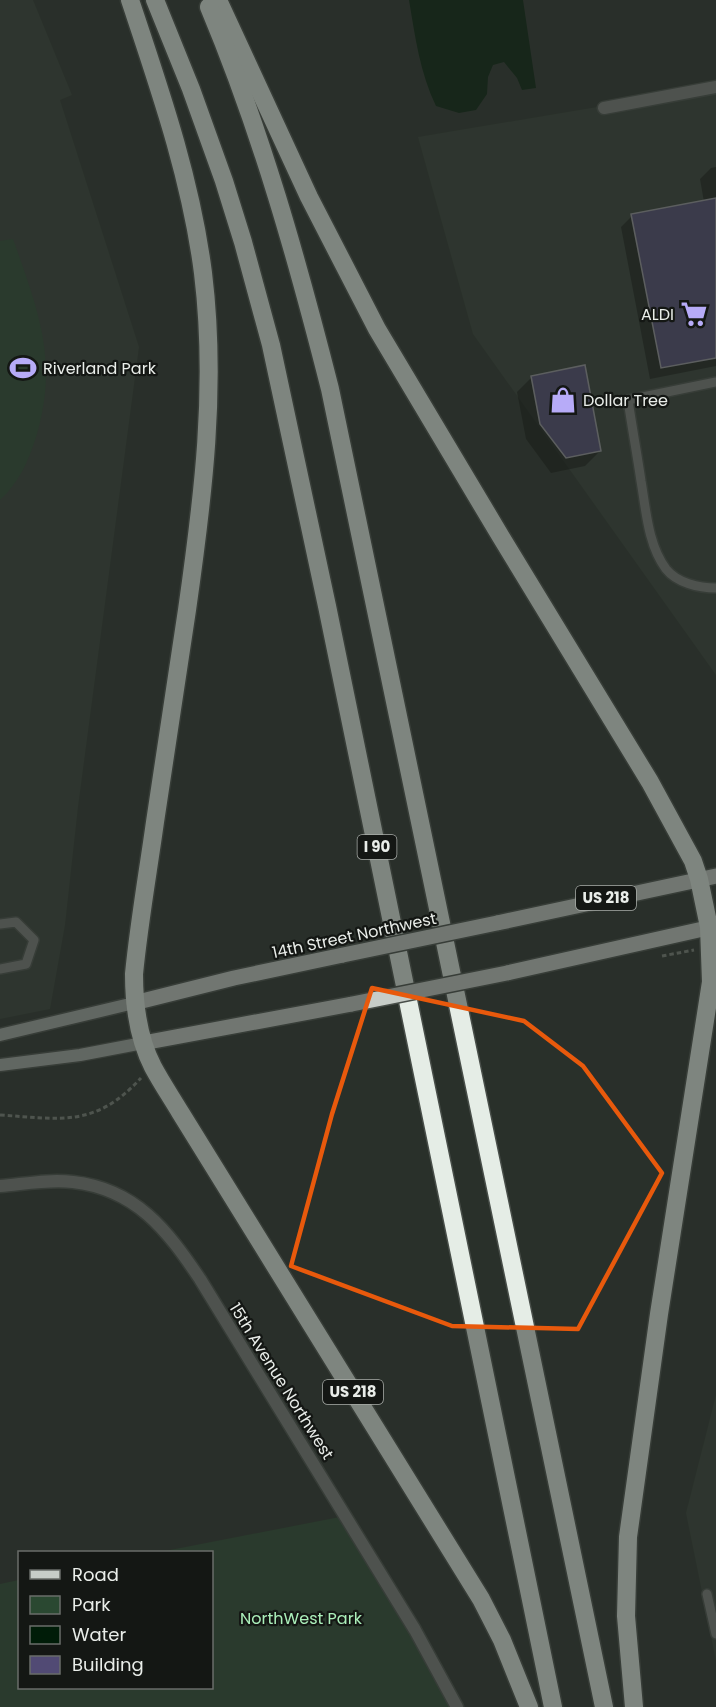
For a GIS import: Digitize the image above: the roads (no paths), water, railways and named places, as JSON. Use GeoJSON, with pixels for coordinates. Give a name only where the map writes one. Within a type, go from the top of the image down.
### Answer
{"type":"FeatureCollection","features":[{"type":"Feature","properties":{"kind":"highway"},"geometry":{"type":"LineString","coordinates":[[130,0],[181,158],[203,275],[209,351],[206,466],[137,945],[134,1002]]}},
{"type":"Feature","properties":{"kind":"highway","name":"I 90"},"geometry":{"type":"LineString","coordinates":[[155,0],[217,160],[243,242],[271,345],[327,606],[553,1707]]}},
{"type":"Feature","properties":{"kind":"highway"},"geometry":{"type":"LineString","coordinates":[[206,0],[243,95],[283,211],[330,389],[604,1707]]}},
{"type":"Feature","properties":{"kind":"highway"},"geometry":{"type":"LineString","coordinates":[[218,0],[309,197],[377,329],[650,782],[693,861],[707,877],[712,927],[709,1005],[659,1314],[628,1537],[626,1616],[634,1707]]}},
{"type":"Feature","properties":{"kind":"highway","name":"US 218"},"geometry":{"type":"LineString","coordinates":[[134,1002],[143,1043],[153,1067],[470,1581],[502,1640],[529,1707]]}},
{"type":"Feature","properties":{"kind":"main road","name":"14th Street Northwest"},"geometry":{"type":"LineString","coordinates":[[0,1035],[234,978],[707,877]]}},
{"type":"Feature","properties":{"kind":"main road"},"geometry":{"type":"LineString","coordinates":[[0,1065],[80,1055],[352,1004],[507,973],[712,927]]}},
{"type":"Feature","properties":{"kind":"street"},"geometry":{"type":"LineString","coordinates":[[604,108],[716,87]]}},
{"type":"Feature","properties":{"kind":"street","name":"15th Avenue Northwest"},"geometry":{"type":"LineString","coordinates":[[0,1186],[49,1181],[96,1186],[120,1195],[140,1207],[170,1238],[200,1279],[415,1630],[457,1707]]}},
{"type":"Feature","properties":{"kind":"lane"},"geometry":{"type":"LineString","coordinates":[[716,382],[628,400],[656,553],[668,571],[684,582],[705,588],[716,588]]}},
{"type":"Feature","properties":{"kind":"lane"},"geometry":{"type":"LineString","coordinates":[[0,924],[16,922],[34,940],[26,964],[0,969]]}},
{"type":"Feature","properties":{"kind":"lane"},"geometry":{"type":"LineString","coordinates":[[707,1594],[716,1634]]}},
{"type":"Feature","properties":{"kind":"water"},"geometry":{"type":"Polygon","coordinates":[[[409,0],[523,0],[536,88],[522,90],[517,78],[504,62],[493,65],[488,77],[487,94],[476,110],[459,113],[436,106],[422,67],[409,0]]]}},
{"type":"Feature","properties":{"kind":"place","name":"ALDI"},"geometry":{"type":"Point","coordinates":[694,314]}},
{"type":"Feature","properties":{"kind":"place","name":"Riverland Park"},"geometry":{"type":"Point","coordinates":[23,368]}},
{"type":"Feature","properties":{"kind":"place","name":"Dollar Tree"},"geometry":{"type":"Point","coordinates":[563,400]}},
{"type":"Feature","properties":{"kind":"park label","name":"NorthWest Park"},"geometry":{"type":"Point","coordinates":[301,1618]}}]}
